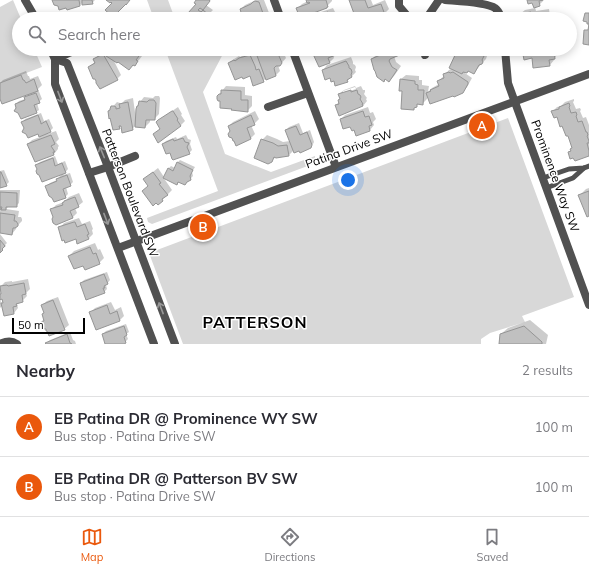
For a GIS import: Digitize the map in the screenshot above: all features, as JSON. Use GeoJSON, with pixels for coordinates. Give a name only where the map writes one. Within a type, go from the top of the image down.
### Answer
{"type":"FeatureCollection","features":[{"type":"Feature","properties":{"kind":"street"},"geometry":{"type":"LineString","coordinates":[[25,0],[32,12]]}},
{"type":"Feature","properties":{"kind":"street"},"geometry":{"type":"LineString","coordinates":[[274,0],[278,12]]}},
{"type":"Feature","properties":{"kind":"street"},"geometry":{"type":"LineString","coordinates":[[399,0],[399,6],[404,12]]}},
{"type":"Feature","properties":{"kind":"street"},"geometry":{"type":"LineString","coordinates":[[431,12],[439,0]]}},
{"type":"Feature","properties":{"kind":"street"},"geometry":{"type":"LineString","coordinates":[[445,0],[487,5],[495,8],[498,12]]}},
{"type":"Feature","properties":{"kind":"street","name":"Patterson Boulevard SW"},"geometry":{"type":"LineString","coordinates":[[54,56],[55,59],[55,84],[154,344]]}},
{"type":"Feature","properties":{"kind":"street"},"geometry":{"type":"LineString","coordinates":[[55,59],[62,56]]}},
{"type":"Feature","properties":{"kind":"street"},"geometry":{"type":"LineString","coordinates":[[295,56],[336,167]]}},
{"type":"Feature","properties":{"kind":"street","name":"Prominence Way SW"},"geometry":{"type":"LineString","coordinates":[[506,56],[508,83],[514,101],[589,305]]}},
{"type":"Feature","properties":{"kind":"street","name":"Patterson Boulevard SW"},"geometry":{"type":"LineString","coordinates":[[55,59],[67,63],[175,344]]}},
{"type":"Feature","properties":{"kind":"street","name":"Patina Drive SW"},"geometry":{"type":"LineString","coordinates":[[118,248],[589,74]]}},
{"type":"Feature","properties":{"kind":"street"},"geometry":{"type":"LineString","coordinates":[[268,107],[308,93]]}},
{"type":"Feature","properties":{"kind":"street"},"geometry":{"type":"LineString","coordinates":[[89,173],[135,156]]}},
{"type":"Feature","properties":{"kind":"street"},"geometry":{"type":"LineString","coordinates":[[0,344],[8,341],[17,344]]}},
{"type":"Feature","properties":{"kind":"lane"},"geometry":{"type":"LineString","coordinates":[[543,178],[569,169],[587,167]]}},
{"type":"Feature","properties":{"kind":"lane"},"geometry":{"type":"LineString","coordinates":[[546,188],[573,178],[587,167]]}},
{"type":"Feature","properties":{"kind":"shaded area"},"geometry":{"type":"Polygon","coordinates":[[[13,0],[18,12],[12,12],[12,56],[37,56],[42,67],[0,83],[0,7],[13,0]]]}},
{"type":"Feature","properties":{"kind":"shaded area"},"geometry":{"type":"Polygon","coordinates":[[[147,0],[168,0],[172,12],[151,12],[147,0]]]}},
{"type":"Feature","properties":{"kind":"shaded area"},"geometry":{"type":"Polygon","coordinates":[[[168,56],[222,56],[203,92],[225,154],[271,172],[315,156],[315,161],[313,164],[152,224],[148,222],[147,218],[218,191],[168,56]]]}},
{"type":"Feature","properties":{"kind":"shaded area"},"geometry":{"type":"Polygon","coordinates":[[[508,118],[574,297],[522,316],[525,322],[490,333],[481,339],[481,344],[183,344],[149,253],[508,118]]]}},
{"type":"Feature","properties":{"kind":"building"},"geometry":{"type":"Polygon","coordinates":[[[52,0],[79,0],[80,6],[67,10],[66,8],[59,10],[58,6],[54,5],[52,0]]]}},
{"type":"Feature","properties":{"kind":"building"},"geometry":{"type":"Polygon","coordinates":[[[82,0],[92,0],[93,4],[82,5],[82,0]]]}},
{"type":"Feature","properties":{"kind":"building"},"geometry":{"type":"Polygon","coordinates":[[[106,0],[130,0],[118,12],[107,12],[105,10],[112,3],[106,0]]]}},
{"type":"Feature","properties":{"kind":"building"},"geometry":{"type":"Polygon","coordinates":[[[196,0],[210,1],[203,10],[200,8],[198,10],[201,12],[189,12],[196,4],[194,3],[196,0]]]}},
{"type":"Feature","properties":{"kind":"building"},"geometry":{"type":"Polygon","coordinates":[[[306,0],[326,0],[328,7],[316,12],[298,12],[296,8],[310,3],[307,3],[306,0]]]}},
{"type":"Feature","properties":{"kind":"building"},"geometry":{"type":"Polygon","coordinates":[[[349,0],[365,0],[368,8],[381,4],[384,12],[353,12],[349,0]]]}},
{"type":"Feature","properties":{"kind":"building"},"geometry":{"type":"Polygon","coordinates":[[[527,0],[543,0],[539,1],[540,6],[534,8],[532,3],[528,4],[527,0]]]}},
{"type":"Feature","properties":{"kind":"building"},"geometry":{"type":"Polygon","coordinates":[[[253,2],[259,2],[263,12],[241,12],[240,9],[253,2]]]}},
{"type":"Feature","properties":{"kind":"building"},"geometry":{"type":"Polygon","coordinates":[[[585,13],[589,13],[589,24],[583,21],[585,13]]]}},
{"type":"Feature","properties":{"kind":"building"},"geometry":{"type":"Polygon","coordinates":[[[589,24],[589,45],[583,44],[584,30],[588,30],[589,24]]]}},
{"type":"Feature","properties":{"kind":"building"},"geometry":{"type":"Polygon","coordinates":[[[99,56],[104,56],[118,80],[100,89],[95,79],[93,79],[88,67],[95,63],[93,59],[99,56]]]}},
{"type":"Feature","properties":{"kind":"building"},"geometry":{"type":"Polygon","coordinates":[[[106,56],[139,56],[136,60],[138,61],[135,66],[133,65],[129,70],[118,62],[117,63],[106,56]]]}},
{"type":"Feature","properties":{"kind":"building"},"geometry":{"type":"Polygon","coordinates":[[[250,56],[256,70],[259,69],[264,82],[253,86],[250,76],[235,80],[228,63],[239,58],[250,56]]]}},
{"type":"Feature","properties":{"kind":"building"},"geometry":{"type":"Polygon","coordinates":[[[257,56],[279,56],[282,63],[280,66],[276,66],[274,68],[276,76],[266,80],[257,56]]]}},
{"type":"Feature","properties":{"kind":"building"},"geometry":{"type":"Polygon","coordinates":[[[314,56],[333,56],[328,58],[330,63],[319,67],[314,56]]]}},
{"type":"Feature","properties":{"kind":"building"},"geometry":{"type":"Polygon","coordinates":[[[378,56],[397,56],[389,61],[392,67],[397,70],[389,82],[385,79],[384,82],[377,77],[371,59],[378,56]]]}},
{"type":"Feature","properties":{"kind":"building"},"geometry":{"type":"Polygon","coordinates":[[[455,56],[484,56],[482,64],[479,65],[474,74],[468,71],[467,73],[463,72],[462,74],[449,68],[455,56]]]}},
{"type":"Feature","properties":{"kind":"building"},"geometry":{"type":"Polygon","coordinates":[[[523,56],[555,56],[555,59],[549,60],[550,66],[533,68],[532,58],[524,60],[523,56]]]}},
{"type":"Feature","properties":{"kind":"building"},"geometry":{"type":"Polygon","coordinates":[[[346,61],[352,72],[352,77],[347,80],[348,82],[335,86],[334,81],[331,82],[330,78],[325,80],[322,70],[346,61]]]}},
{"type":"Feature","properties":{"kind":"building"},"geometry":{"type":"Polygon","coordinates":[[[453,72],[468,82],[463,93],[430,104],[426,93],[439,86],[437,81],[444,78],[443,74],[453,72]]]}},
{"type":"Feature","properties":{"kind":"building"},"geometry":{"type":"Polygon","coordinates":[[[21,75],[26,83],[34,79],[38,91],[2,104],[0,99],[0,83],[21,75]]]}},
{"type":"Feature","properties":{"kind":"building"},"geometry":{"type":"Polygon","coordinates":[[[400,79],[415,81],[415,84],[418,85],[418,90],[424,90],[423,105],[417,104],[417,107],[414,108],[414,110],[401,109],[402,91],[399,91],[400,79]]]}},
{"type":"Feature","properties":{"kind":"building"},"geometry":{"type":"Polygon","coordinates":[[[221,90],[241,91],[241,100],[248,100],[248,112],[220,108],[220,101],[218,101],[217,96],[221,94],[221,90]]]}},
{"type":"Feature","properties":{"kind":"building"},"geometry":{"type":"Polygon","coordinates":[[[351,90],[351,92],[357,90],[361,97],[360,99],[363,106],[339,116],[335,105],[339,104],[338,100],[340,99],[338,94],[351,90]]]}},
{"type":"Feature","properties":{"kind":"building"},"geometry":{"type":"Polygon","coordinates":[[[36,93],[40,103],[34,105],[37,113],[21,119],[18,113],[14,111],[16,108],[15,104],[25,100],[24,97],[36,93]]]}},
{"type":"Feature","properties":{"kind":"building"},"geometry":{"type":"Polygon","coordinates":[[[149,100],[154,100],[156,103],[155,120],[146,120],[145,128],[135,127],[136,109],[139,101],[147,102],[149,100]]]}},
{"type":"Feature","properties":{"kind":"building"},"geometry":{"type":"Polygon","coordinates":[[[128,102],[133,130],[122,133],[121,126],[119,126],[120,129],[113,130],[108,111],[110,110],[111,106],[116,107],[116,109],[120,108],[119,104],[128,102]]]}},
{"type":"Feature","properties":{"kind":"building"},"geometry":{"type":"Polygon","coordinates":[[[569,103],[571,113],[576,112],[578,122],[582,121],[589,141],[589,143],[587,143],[589,156],[575,161],[573,158],[570,159],[568,152],[571,151],[570,149],[572,148],[568,136],[566,136],[562,126],[560,127],[557,117],[554,118],[551,111],[559,109],[559,107],[569,103]]]}},
{"type":"Feature","properties":{"kind":"building"},"geometry":{"type":"Polygon","coordinates":[[[172,111],[181,126],[158,143],[153,134],[160,129],[156,122],[172,111]]]}},
{"type":"Feature","properties":{"kind":"building"},"geometry":{"type":"Polygon","coordinates":[[[363,111],[365,117],[369,116],[372,125],[369,126],[370,131],[356,136],[354,130],[352,131],[350,127],[343,129],[340,119],[363,111]]]}},
{"type":"Feature","properties":{"kind":"building"},"geometry":{"type":"Polygon","coordinates":[[[38,115],[41,124],[46,121],[51,132],[39,137],[38,134],[28,138],[26,134],[22,132],[24,128],[21,122],[38,115]]]}},
{"type":"Feature","properties":{"kind":"building"},"geometry":{"type":"Polygon","coordinates":[[[251,115],[255,125],[247,128],[251,139],[236,146],[232,138],[229,137],[228,134],[230,131],[228,126],[251,115]]]}},
{"type":"Feature","properties":{"kind":"building"},"geometry":{"type":"Polygon","coordinates":[[[296,126],[300,135],[307,132],[312,145],[311,148],[300,153],[299,151],[294,153],[285,130],[296,126]]]}},
{"type":"Feature","properties":{"kind":"building"},"geometry":{"type":"Polygon","coordinates":[[[51,135],[55,144],[51,146],[55,152],[53,152],[54,155],[35,162],[27,144],[51,135]]]}},
{"type":"Feature","properties":{"kind":"building"},"geometry":{"type":"Polygon","coordinates":[[[183,138],[185,142],[189,143],[187,147],[190,154],[173,160],[170,153],[166,154],[162,144],[173,139],[174,141],[183,138]]]}},
{"type":"Feature","properties":{"kind":"building"},"geometry":{"type":"Polygon","coordinates":[[[261,139],[278,146],[287,145],[289,156],[274,157],[272,162],[268,164],[254,158],[261,139]]]}},
{"type":"Feature","properties":{"kind":"building"},"geometry":{"type":"Polygon","coordinates":[[[53,158],[55,166],[62,163],[66,173],[42,182],[37,174],[35,165],[53,158]]]}},
{"type":"Feature","properties":{"kind":"building"},"geometry":{"type":"Polygon","coordinates":[[[177,162],[193,170],[190,176],[191,180],[185,185],[178,182],[177,185],[163,178],[168,168],[173,171],[177,162]]]}},
{"type":"Feature","properties":{"kind":"building"},"geometry":{"type":"Polygon","coordinates":[[[0,172],[7,186],[0,188],[0,172]]]}},
{"type":"Feature","properties":{"kind":"building"},"geometry":{"type":"Polygon","coordinates":[[[153,172],[161,183],[159,184],[168,195],[162,199],[163,201],[158,205],[156,203],[153,206],[142,191],[148,186],[143,179],[153,172]]]}},
{"type":"Feature","properties":{"kind":"building"},"geometry":{"type":"Polygon","coordinates":[[[67,175],[71,186],[63,189],[66,198],[54,202],[49,196],[45,186],[57,181],[56,179],[67,175]]]}},
{"type":"Feature","properties":{"kind":"building"},"geometry":{"type":"Polygon","coordinates":[[[589,191],[589,216],[587,217],[578,195],[589,191]]]}},
{"type":"Feature","properties":{"kind":"building"},"geometry":{"type":"Polygon","coordinates":[[[0,192],[17,193],[17,207],[6,207],[6,210],[1,210],[0,192]]]}},
{"type":"Feature","properties":{"kind":"building"},"geometry":{"type":"Polygon","coordinates":[[[75,197],[79,207],[70,211],[73,218],[56,225],[53,223],[53,217],[50,209],[63,205],[62,203],[64,201],[75,197]]]}},
{"type":"Feature","properties":{"kind":"building"},"geometry":{"type":"Polygon","coordinates":[[[0,213],[15,215],[14,221],[16,221],[18,226],[13,228],[12,235],[0,233],[0,213]]]}},
{"type":"Feature","properties":{"kind":"building"},"geometry":{"type":"Polygon","coordinates":[[[75,222],[77,227],[85,224],[89,234],[87,235],[89,239],[77,244],[76,239],[65,243],[64,240],[62,241],[58,227],[75,222]]]}},
{"type":"Feature","properties":{"kind":"building"},"geometry":{"type":"Polygon","coordinates":[[[0,240],[5,246],[0,253],[0,240]]]}},
{"type":"Feature","properties":{"kind":"building"},"geometry":{"type":"Polygon","coordinates":[[[90,247],[93,254],[96,253],[100,264],[85,270],[83,266],[74,269],[68,256],[90,247]]]}},
{"type":"Feature","properties":{"kind":"building"},"geometry":{"type":"Polygon","coordinates":[[[104,274],[108,284],[104,286],[105,288],[103,288],[105,293],[86,300],[80,283],[104,274]]]}},
{"type":"Feature","properties":{"kind":"building"},"geometry":{"type":"Polygon","coordinates":[[[24,283],[26,294],[22,295],[23,302],[16,304],[17,306],[13,307],[14,314],[4,316],[1,303],[3,303],[2,299],[0,300],[0,286],[24,283]]]}},
{"type":"Feature","properties":{"kind":"building"},"geometry":{"type":"Polygon","coordinates":[[[53,300],[65,330],[49,336],[46,329],[41,327],[39,323],[44,321],[42,314],[44,313],[41,305],[53,300]]]}},
{"type":"Feature","properties":{"kind":"building"},"geometry":{"type":"Polygon","coordinates":[[[107,305],[110,314],[117,311],[120,321],[96,330],[89,312],[107,305]]]}},
{"type":"Feature","properties":{"kind":"building"},"geometry":{"type":"Polygon","coordinates":[[[124,326],[127,335],[124,337],[126,343],[105,344],[102,334],[124,326]]]}},
{"type":"Feature","properties":{"kind":"building"},"geometry":{"type":"Polygon","coordinates":[[[524,326],[542,342],[542,344],[499,344],[500,334],[524,326]]]}},
{"type":"Feature","properties":{"kind":"building"},"geometry":{"type":"Polygon","coordinates":[[[67,334],[70,343],[72,344],[45,343],[67,334]]]}},
{"type":"Feature","properties":{"kind":"place","name":"EB Patina DR @ Prominence WY SW"},"geometry":{"type":"Point","coordinates":[482,126]}},
{"type":"Feature","properties":{"kind":"place","name":"EB Patina DR @ Patterson BV SW"},"geometry":{"type":"Point","coordinates":[203,227]}},
{"type":"Feature","properties":{"kind":"district","name":"PATTERSON"},"geometry":{"type":"Point","coordinates":[255,322]}}]}
